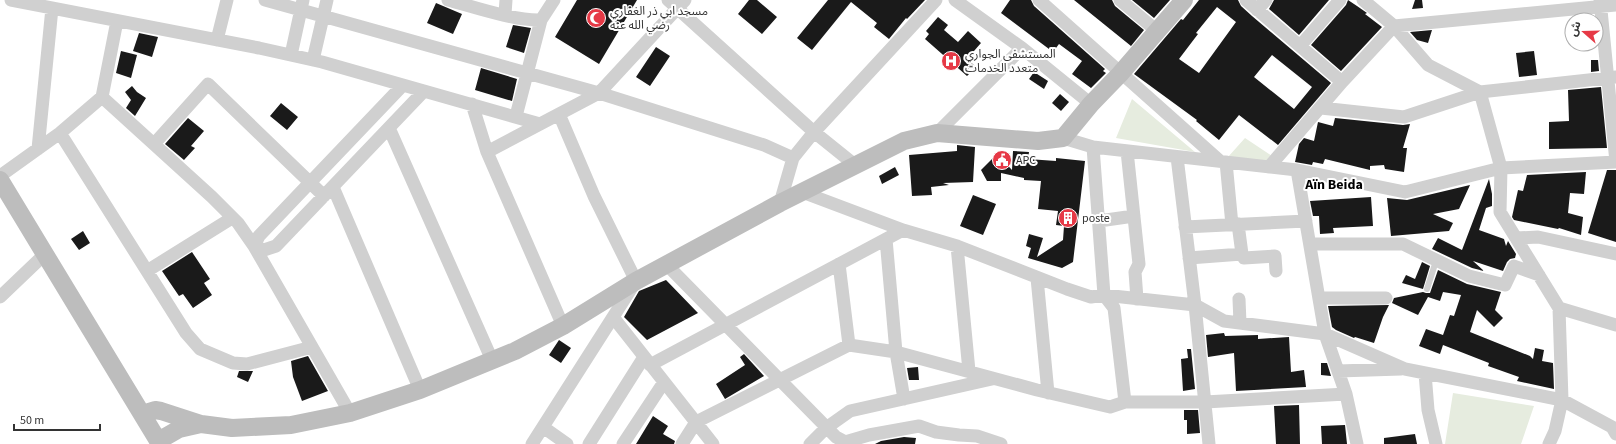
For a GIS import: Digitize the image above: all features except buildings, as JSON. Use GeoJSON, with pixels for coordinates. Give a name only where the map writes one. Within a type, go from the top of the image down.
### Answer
{"type":"FeatureCollection","features":[{"type":"Feature","properties":{"kind":"street"},"geometry":{"type":"LineString","coordinates":[[11,0],[47,5],[117,21],[313,60],[540,124]]}},
{"type":"Feature","properties":{"kind":"street"},"geometry":{"type":"LineString","coordinates":[[217,40],[227,0]]}},
{"type":"Feature","properties":{"kind":"street"},"geometry":{"type":"LineString","coordinates":[[265,0],[302,5],[323,16],[599,93],[764,145],[793,158]]}},
{"type":"Feature","properties":{"kind":"street"},"geometry":{"type":"LineString","coordinates":[[313,60],[327,0]]}},
{"type":"Feature","properties":{"kind":"street"},"geometry":{"type":"LineString","coordinates":[[448,0],[504,14],[532,20],[540,20]]}},
{"type":"Feature","properties":{"kind":"street"},"geometry":{"type":"LineString","coordinates":[[504,14],[506,0]]}},
{"type":"Feature","properties":{"kind":"street"},"geometry":{"type":"LineString","coordinates":[[516,116],[528,74],[540,20],[554,0]]}},
{"type":"Feature","properties":{"kind":"street"},"geometry":{"type":"LineString","coordinates":[[780,203],[793,158],[814,132],[936,0]]}},
{"type":"Feature","properties":{"kind":"street"},"geometry":{"type":"LineString","coordinates":[[955,0],[1022,48],[1090,104]]}},
{"type":"Feature","properties":{"kind":"street"},"geometry":{"type":"LineString","coordinates":[[1039,0],[1120,74],[1223,161],[1242,254],[1244,258],[1275,256],[1276,271]]}},
{"type":"Feature","properties":{"kind":"street"},"geometry":{"type":"LineString","coordinates":[[1120,0],[1157,31]]}},
{"type":"Feature","properties":{"kind":"street"},"geometry":{"type":"LineString","coordinates":[[1063,138],[1090,104],[1120,74],[1184,0]]}},
{"type":"Feature","properties":{"kind":"street"},"geometry":{"type":"LineString","coordinates":[[1246,0],[1262,5],[1300,46],[1342,82]]}},
{"type":"Feature","properties":{"kind":"street"},"geometry":{"type":"LineString","coordinates":[[1300,46],[1340,0]]}},
{"type":"Feature","properties":{"kind":"street"},"geometry":{"type":"LineString","coordinates":[[1363,0],[1394,26],[1428,65],[1480,92],[1502,168],[1500,212],[1559,308],[1562,400],[1555,431],[1549,444]]}},
{"type":"Feature","properties":{"kind":"street"},"geometry":{"type":"LineString","coordinates":[[487,152],[599,93],[677,3],[814,132],[855,166]]}},
{"type":"Feature","properties":{"kind":"street"},"geometry":{"type":"LineString","coordinates":[[142,414],[155,410],[201,424],[232,428],[283,426],[316,421],[350,413],[420,390],[515,351],[563,326],[666,264],[780,203],[904,141],[937,133],[1038,141],[1063,138],[1093,147],[1297,170],[1406,192],[1502,168],[1616,162],[1612,78],[1600,3]]}},
{"type":"Feature","properties":{"kind":"street"},"geometry":{"type":"LineString","coordinates":[[1269,167],[1342,82],[1394,26],[1600,3],[1616,5]]}},
{"type":"Feature","properties":{"kind":"street"},"geometry":{"type":"LineString","coordinates":[[38,149],[47,5]]}},
{"type":"Feature","properties":{"kind":"street"},"geometry":{"type":"LineString","coordinates":[[291,55],[302,5]]}},
{"type":"Feature","properties":{"kind":"street"},"geometry":{"type":"LineString","coordinates":[[0,176],[60,133],[102,96],[117,21]]}},
{"type":"Feature","properties":{"kind":"street"},"geometry":{"type":"LineString","coordinates":[[937,133],[1022,48]]}},
{"type":"Feature","properties":{"kind":"street"},"geometry":{"type":"LineString","coordinates":[[1321,108],[1404,117],[1480,92],[1612,78]]}},
{"type":"Feature","properties":{"kind":"street"},"geometry":{"type":"LineString","coordinates":[[154,144],[208,84],[311,182],[329,191],[420,390]]}},
{"type":"Feature","properties":{"kind":"street"},"geometry":{"type":"LineString","coordinates":[[254,246],[260,236],[403,85]]}},
{"type":"Feature","properties":{"kind":"street"},"geometry":{"type":"LineString","coordinates":[[254,246],[264,250],[276,246],[424,91]]}},
{"type":"Feature","properties":{"kind":"street"},"geometry":{"type":"LineString","coordinates":[[102,96],[232,218],[254,246],[350,413]]}},
{"type":"Feature","properties":{"kind":"street"},"geometry":{"type":"LineString","coordinates":[[472,104],[487,152],[563,326]]}},
{"type":"Feature","properties":{"kind":"street"},"geometry":{"type":"LineString","coordinates":[[560,114],[594,196],[636,281]]}},
{"type":"Feature","properties":{"kind":"street"},"geometry":{"type":"LineString","coordinates":[[389,128],[492,360]]}},
{"type":"Feature","properties":{"kind":"street"},"geometry":{"type":"LineString","coordinates":[[60,133],[186,334],[200,349],[233,363],[247,364],[312,347]]}},
{"type":"Feature","properties":{"kind":"street"},"geometry":{"type":"LineString","coordinates":[[1093,147],[1104,295],[1114,308],[1125,402]]}},
{"type":"Feature","properties":{"kind":"street"},"geometry":{"type":"LineString","coordinates":[[1127,151],[1139,264],[1135,272],[1137,299]]}},
{"type":"Feature","properties":{"kind":"street"},"geometry":{"type":"LineString","coordinates":[[1177,157],[1196,305],[1209,444]]}},
{"type":"Feature","properties":{"kind":"street"},"geometry":{"type":"LineString","coordinates":[[1297,170],[1326,334],[1346,394],[1357,444]]}},
{"type":"Feature","properties":{"kind":"street"},"geometry":{"type":"LineString","coordinates":[[0,180],[159,442],[179,429],[201,424]]}},
{"type":"Feature","properties":{"kind":"street"},"geometry":{"type":"LineString","coordinates":[[802,192],[903,230],[957,246],[1037,278],[1091,297],[1104,295],[1196,305],[1224,321],[1326,334],[1405,369],[1562,400],[1615,428]]}},
{"type":"Feature","properties":{"kind":"street"},"geometry":{"type":"LineString","coordinates":[[1099,221],[1134,216]]}},
{"type":"Feature","properties":{"kind":"street"},"geometry":{"type":"LineString","coordinates":[[147,271],[232,218]]}},
{"type":"Feature","properties":{"kind":"street"},"geometry":{"type":"LineString","coordinates":[[1185,227],[1306,221]]}},
{"type":"Feature","properties":{"kind":"street"},"geometry":{"type":"LineString","coordinates":[[589,444],[647,361],[725,324],[903,230]]}},
{"type":"Feature","properties":{"kind":"street"},"geometry":{"type":"LineString","coordinates":[[1516,238],[1538,237],[1616,254]]}},
{"type":"Feature","properties":{"kind":"street"},"geometry":{"type":"LineString","coordinates":[[886,240],[896,352],[904,399]]}},
{"type":"Feature","properties":{"kind":"street"},"geometry":{"type":"LineString","coordinates":[[1310,244],[1403,244],[1469,276],[1505,284],[1514,266],[1539,275]]}},
{"type":"Feature","properties":{"kind":"street"},"geometry":{"type":"LineString","coordinates":[[957,246],[969,371]]}},
{"type":"Feature","properties":{"kind":"street"},"geometry":{"type":"LineString","coordinates":[[1,292],[45,254]]}},
{"type":"Feature","properties":{"kind":"street"},"geometry":{"type":"LineString","coordinates":[[1189,258],[1242,254]]}},
{"type":"Feature","properties":{"kind":"street"},"geometry":{"type":"LineString","coordinates":[[666,264],[826,428],[836,437],[847,443],[869,435],[918,426],[936,432],[977,436],[1001,444]]}},
{"type":"Feature","properties":{"kind":"street"},"geometry":{"type":"LineString","coordinates":[[839,264],[849,345]]}},
{"type":"Feature","properties":{"kind":"street"},"geometry":{"type":"LineString","coordinates":[[1037,278],[1048,393]]}},
{"type":"Feature","properties":{"kind":"street"},"geometry":{"type":"LineString","coordinates":[[532,444],[636,281]]}},
{"type":"Feature","properties":{"kind":"street"},"geometry":{"type":"LineString","coordinates":[[1319,298],[1386,298]]}},
{"type":"Feature","properties":{"kind":"street"},"geometry":{"type":"LineString","coordinates":[[1239,299],[1240,323]]}},
{"type":"Feature","properties":{"kind":"street"},"geometry":{"type":"LineString","coordinates":[[1559,308],[1616,325]]}},
{"type":"Feature","properties":{"kind":"street"},"geometry":{"type":"LineString","coordinates":[[613,317],[713,444]]}},
{"type":"Feature","properties":{"kind":"street"},"geometry":{"type":"LineString","coordinates":[[682,444],[696,422],[849,345],[896,352],[1048,393],[1110,407],[1125,402],[1205,402],[1346,394]]}},
{"type":"Feature","properties":{"kind":"street"},"geometry":{"type":"LineString","coordinates":[[1338,371],[1405,369]]}},
{"type":"Feature","properties":{"kind":"street"},"geometry":{"type":"LineString","coordinates":[[1424,373],[1428,410],[1436,444]]}},
{"type":"Feature","properties":{"kind":"street"},"geometry":{"type":"LineString","coordinates":[[810,444],[826,428],[850,412],[994,378]]}},
{"type":"Feature","properties":{"kind":"street"},"geometry":{"type":"LineString","coordinates":[[623,444],[664,382]]}},
{"type":"Feature","properties":{"kind":"street"},"geometry":{"type":"LineString","coordinates":[[543,426],[567,444]]}},
{"type":"Feature","properties":{"kind":"street"},"geometry":{"type":"LineString","coordinates":[[818,444],[826,428]]}},
{"type":"Feature","properties":{"kind":"lane"},"geometry":{"type":"LineString","coordinates":[[1427,289],[1436,261]]}},
{"type":"Feature","properties":{"kind":"shaded area"},"geometry":{"type":"Polygon","coordinates":[[[1132,99],[1195,152],[1116,138],[1132,99]]]}},
{"type":"Feature","properties":{"kind":"shaded area"},"geometry":{"type":"Polygon","coordinates":[[[1245,138],[1272,156],[1268,163],[1228,157],[1245,138]]]}},
{"type":"Feature","properties":{"kind":"shaded area"},"geometry":{"type":"Polygon","coordinates":[[[1453,393],[1534,406],[1521,444],[1445,444],[1453,393]]]}},
{"type":"Feature","properties":{"kind":"place","name":"مسجد ابي ذر الغفاري رضي الله عنه"},"geometry":{"type":"Point","coordinates":[596,18]}},
{"type":"Feature","properties":{"kind":"place","name":"المستشفى الجواري متعدد الخدمات"},"geometry":{"type":"Point","coordinates":[951,61]}},
{"type":"Feature","properties":{"kind":"place","name":"APC"},"geometry":{"type":"Point","coordinates":[1002,160]}},
{"type":"Feature","properties":{"kind":"place","name":"poste"},"geometry":{"type":"Point","coordinates":[1068,218]}},
{"type":"Feature","properties":{"kind":"district","name":"Aïn Beida"},"geometry":{"type":"Point","coordinates":[1334,185]}}]}
